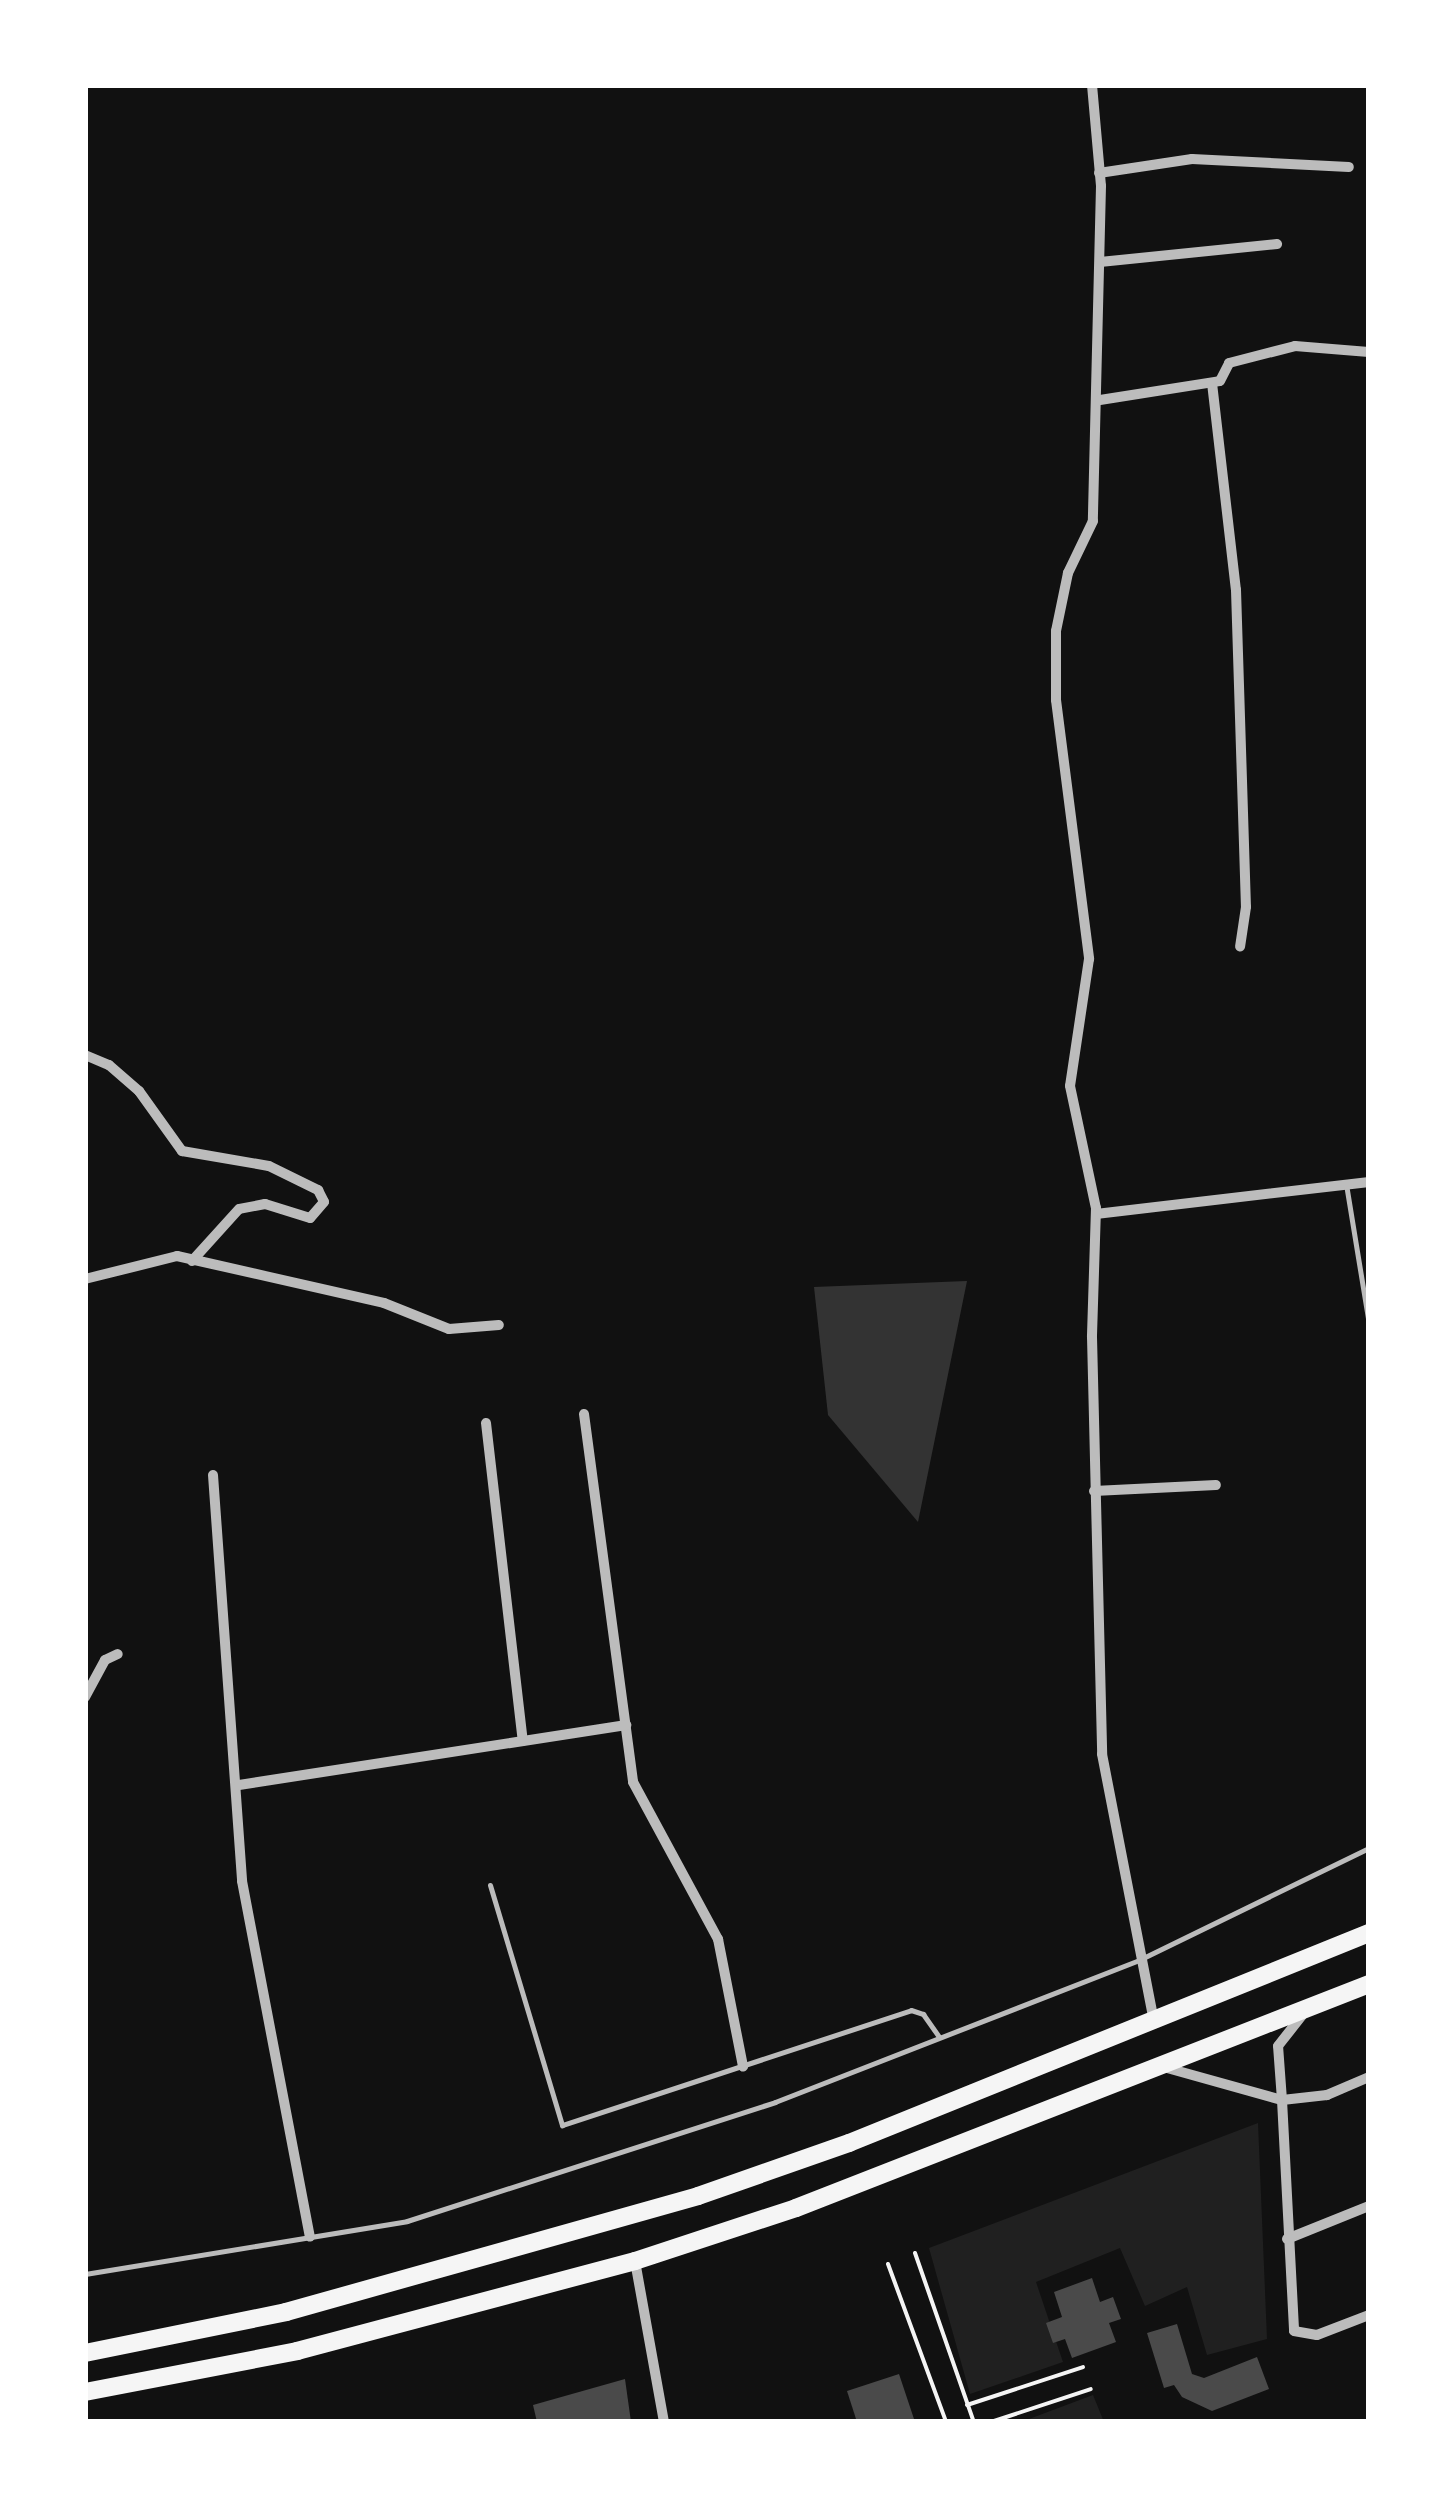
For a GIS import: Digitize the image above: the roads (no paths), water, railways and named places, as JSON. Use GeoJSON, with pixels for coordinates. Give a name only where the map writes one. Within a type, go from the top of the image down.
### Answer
{"type":"FeatureCollection","features":[{"type":"Feature","properties":{"kind":"highway"},"geometry":{"type":"LineString","coordinates":[[85,2353],[286,2312],[536,2246],[849,2143],[1369,1932]]}},
{"type":"Feature","properties":{"kind":"highway"},"geometry":{"type":"LineString","coordinates":[[85,2392],[297,2351],[635,2262],[796,2208],[1369,1984]]}},
{"type":"Feature","properties":{"kind":"street"},"geometry":{"type":"LineString","coordinates":[[1092,85],[1099,173],[1100,262],[1100,400],[1093,521],[1068,573],[1056,631],[1056,683],[1089,959],[1070,1086],[1096,1214],[1094,1491],[1102,1754],[1154,2021]]}},
{"type":"Feature","properties":{"kind":"street"},"geometry":{"type":"LineString","coordinates":[[1099,173],[1192,158],[1349,167]]}},
{"type":"Feature","properties":{"kind":"street"},"geometry":{"type":"LineString","coordinates":[[1100,262],[1277,244]]}},
{"type":"Feature","properties":{"kind":"street"},"geometry":{"type":"LineString","coordinates":[[1100,400],[1212,383],[1225,378],[1229,363],[1295,346],[1369,352]]}},
{"type":"Feature","properties":{"kind":"street"},"geometry":{"type":"LineString","coordinates":[[1212,383],[1236,590],[1246,907],[1240,947]]}},
{"type":"Feature","properties":{"kind":"street"},"geometry":{"type":"LineString","coordinates":[[85,1055],[110,1065],[139,1091],[182,1151],[269,1166],[318,1190],[324,1202],[310,1218],[265,1204],[239,1209],[192,1261]]}},
{"type":"Feature","properties":{"kind":"street"},"geometry":{"type":"LineString","coordinates":[[1096,1214],[1369,1182]]}},
{"type":"Feature","properties":{"kind":"street"},"geometry":{"type":"LineString","coordinates":[[85,1279],[130,1263],[177,1256],[384,1303],[448,1329],[499,1325]]}},
{"type":"Feature","properties":{"kind":"street"},"geometry":{"type":"LineString","coordinates":[[584,1414],[633,1782],[718,1939],[744,2067]]}},
{"type":"Feature","properties":{"kind":"street"},"geometry":{"type":"LineString","coordinates":[[486,1423],[523,1741]]}},
{"type":"Feature","properties":{"kind":"street"},"geometry":{"type":"LineString","coordinates":[[213,1476],[239,1785],[242,1881],[310,2237]]}},
{"type":"Feature","properties":{"kind":"street"},"geometry":{"type":"LineString","coordinates":[[1094,1491],[1216,1485]]}},
{"type":"Feature","properties":{"kind":"street"},"geometry":{"type":"LineString","coordinates":[[85,1697],[105,1660],[118,1654]]}},
{"type":"Feature","properties":{"kind":"street"},"geometry":{"type":"LineString","coordinates":[[239,1785],[626,1725]]}},
{"type":"Feature","properties":{"kind":"street"},"geometry":{"type":"LineString","coordinates":[[1308,2007],[1278,2046],[1294,2331],[1317,2335],[1369,2315]]}},
{"type":"Feature","properties":{"kind":"street"},"geometry":{"type":"LineString","coordinates":[[1159,2066],[1282,2100],[1327,2095],[1369,2078]]}},
{"type":"Feature","properties":{"kind":"street"},"geometry":{"type":"LineString","coordinates":[[1287,2239],[1369,2206]]}},
{"type":"Feature","properties":{"kind":"street"},"geometry":{"type":"LineString","coordinates":[[635,2262],[664,2422]]}},
{"type":"Feature","properties":{"kind":"lane"},"geometry":{"type":"LineString","coordinates":[[1346,1184],[1369,1324]]}},
{"type":"Feature","properties":{"kind":"lane"},"geometry":{"type":"LineString","coordinates":[[85,2274],[407,2221],[774,2102],[1141,1959],[1369,1848]]}},
{"type":"Feature","properties":{"kind":"lane"},"geometry":{"type":"LineString","coordinates":[[490,1884],[562,2126],[912,2010],[924,2014],[940,2037]]}}]}
